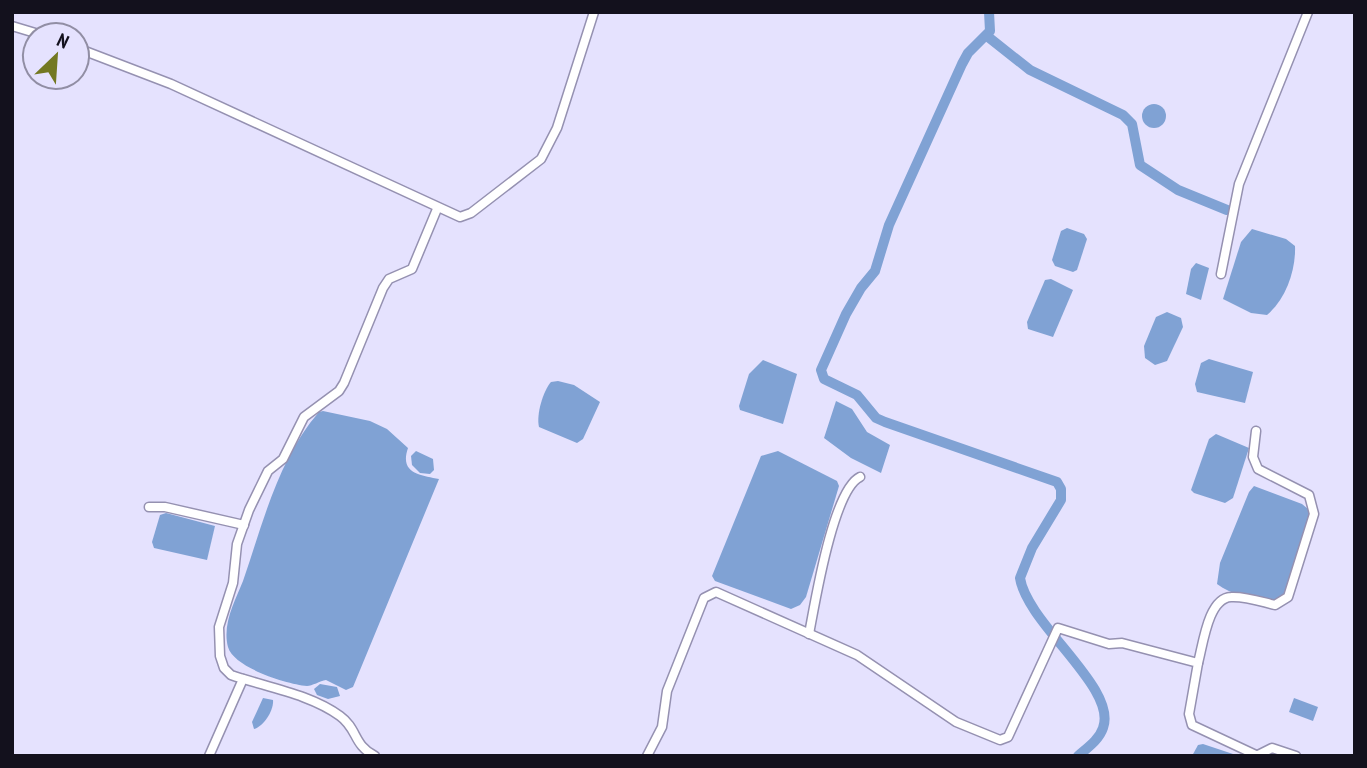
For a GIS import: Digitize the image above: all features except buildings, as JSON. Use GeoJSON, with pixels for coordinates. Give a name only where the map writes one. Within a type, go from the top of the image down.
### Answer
{"type":"FeatureCollection","features":[{"type":"Feature","properties":{"kind":"street"},"geometry":{"type":"LineString","coordinates":[[91,53],[183,89],[437,209],[460,217],[471,214],[541,159],[557,128],[594,12]]}},
{"type":"Feature","properties":{"kind":"street"},"geometry":{"type":"LineString","coordinates":[[1221,274],[1240,184],[1308,12]]}},
{"type":"Feature","properties":{"kind":"street"},"geometry":{"type":"LineString","coordinates":[[375,756],[360,747],[348,723],[334,712],[243,679],[224,668],[218,643],[219,627],[233,583],[237,544],[268,471],[283,459],[304,417],[340,391],[383,288],[390,279],[411,269],[437,209]]}},
{"type":"Feature","properties":{"kind":"street"},"geometry":{"type":"LineString","coordinates":[[1256,432],[1253,457],[1258,469],[1309,495],[1314,514],[1287,597],[1275,604],[1234,597],[1220,602],[1214,609],[1198,663],[1189,714],[1192,725],[1256,756],[1276,748],[1296,756]]}},
{"type":"Feature","properties":{"kind":"street"},"geometry":{"type":"LineString","coordinates":[[809,634],[825,555],[846,489],[852,481],[860,477]]}},
{"type":"Feature","properties":{"kind":"street"},"geometry":{"type":"LineString","coordinates":[[149,507],[165,507],[244,525]]}},
{"type":"Feature","properties":{"kind":"street"},"geometry":{"type":"LineString","coordinates":[[647,756],[662,727],[667,691],[704,598],[716,592],[867,660],[956,722],[1000,740],[1008,737],[1058,628],[1109,644],[1122,643],[1198,663]]}},
{"type":"Feature","properties":{"kind":"street"},"geometry":{"type":"LineString","coordinates":[[209,756],[243,679]]}},
{"type":"Feature","properties":{"kind":"water"},"geometry":{"type":"Polygon","coordinates":[[[1154,104],[1165,111],[1166,116],[1159,127],[1154,128],[1143,121],[1142,116],[1149,105],[1154,104]]]}},
{"type":"Feature","properties":{"kind":"water"},"geometry":{"type":"Polygon","coordinates":[[[1067,228],[1084,234],[1087,239],[1077,270],[1073,272],[1055,266],[1052,260],[1061,231],[1067,228]]]}},
{"type":"Feature","properties":{"kind":"water"},"geometry":{"type":"Polygon","coordinates":[[[1252,229],[1286,239],[1295,246],[1294,265],[1288,284],[1280,301],[1267,315],[1251,313],[1223,299],[1241,242],[1252,229]]]}},
{"type":"Feature","properties":{"kind":"water"},"geometry":{"type":"Polygon","coordinates":[[[1196,263],[1209,268],[1201,300],[1186,294],[1191,269],[1196,263]]]}},
{"type":"Feature","properties":{"kind":"water"},"geometry":{"type":"Polygon","coordinates":[[[1051,279],[1073,290],[1053,337],[1028,329],[1027,322],[1045,280],[1051,279]]]}},
{"type":"Feature","properties":{"kind":"water"},"geometry":{"type":"Polygon","coordinates":[[[1167,312],[1181,318],[1183,327],[1167,361],[1155,365],[1145,358],[1144,346],[1156,317],[1167,312]]]}},
{"type":"Feature","properties":{"kind":"water"},"geometry":{"type":"Polygon","coordinates":[[[1209,359],[1253,372],[1245,403],[1197,392],[1195,384],[1201,363],[1209,359]]]}},
{"type":"Feature","properties":{"kind":"water"},"geometry":{"type":"Polygon","coordinates":[[[763,360],[797,374],[783,424],[740,410],[749,374],[763,360]]]}},
{"type":"Feature","properties":{"kind":"water"},"geometry":{"type":"Polygon","coordinates":[[[551,382],[574,385],[600,402],[583,439],[577,443],[539,427],[539,410],[545,391],[551,382]]]}},
{"type":"Feature","properties":{"kind":"water"},"geometry":{"type":"Polygon","coordinates":[[[836,401],[852,409],[867,432],[890,445],[881,473],[851,458],[824,438],[836,401]]]}},
{"type":"Feature","properties":{"kind":"water"},"geometry":{"type":"Polygon","coordinates":[[[319,412],[370,421],[387,429],[408,448],[407,463],[413,472],[439,479],[353,687],[346,690],[326,680],[307,686],[262,674],[232,655],[227,638],[230,613],[273,492],[305,430],[319,412]]]}},
{"type":"Feature","properties":{"kind":"water"},"geometry":{"type":"Polygon","coordinates":[[[1216,434],[1249,448],[1233,498],[1225,503],[1191,490],[1209,439],[1216,434]]]}},
{"type":"Feature","properties":{"kind":"water"},"geometry":{"type":"Polygon","coordinates":[[[416,451],[433,459],[434,470],[430,474],[420,473],[412,465],[411,456],[416,451]]]}},
{"type":"Feature","properties":{"kind":"water"},"geometry":{"type":"Polygon","coordinates":[[[778,451],[837,481],[839,486],[806,597],[800,605],[791,609],[715,581],[712,576],[761,456],[778,451]]]}},
{"type":"Feature","properties":{"kind":"water"},"geometry":{"type":"Polygon","coordinates":[[[1254,486],[1302,504],[1308,509],[1311,518],[1285,598],[1280,602],[1239,595],[1217,584],[1220,563],[1249,492],[1254,486]]]}},
{"type":"Feature","properties":{"kind":"water"},"geometry":{"type":"Polygon","coordinates":[[[166,513],[215,526],[207,560],[154,548],[152,542],[160,515],[166,513]]]}},
{"type":"Feature","properties":{"kind":"water"},"geometry":{"type":"Polygon","coordinates":[[[320,684],[337,687],[340,696],[328,699],[317,695],[314,689],[320,684]]]}},
{"type":"Feature","properties":{"kind":"water"},"geometry":{"type":"Polygon","coordinates":[[[263,698],[273,700],[272,708],[265,721],[254,729],[252,722],[263,698]]]}},
{"type":"Feature","properties":{"kind":"water"},"geometry":{"type":"Polygon","coordinates":[[[1294,698],[1318,707],[1313,721],[1289,712],[1294,698]]]}},
{"type":"Feature","properties":{"kind":"water"},"geometry":{"type":"Polygon","coordinates":[[[1203,744],[1239,756],[1192,756],[1198,745],[1203,744]]]}},
{"type":"Feature","properties":{"kind":"waterway"},"geometry":{"type":"LineString","coordinates":[[989,12],[990,31],[968,53],[962,64],[889,225],[875,271],[861,288],[846,314],[821,370],[824,379],[857,395],[876,418],[1057,482],[1061,489],[1061,500],[1032,548],[1020,578],[1026,596],[1085,675],[1104,712],[1101,732],[1078,756]]}},
{"type":"Feature","properties":{"kind":"waterway"},"geometry":{"type":"LineString","coordinates":[[987,36],[1030,70],[1123,115],[1132,124],[1140,165],[1178,190],[1227,210]]}}]}
